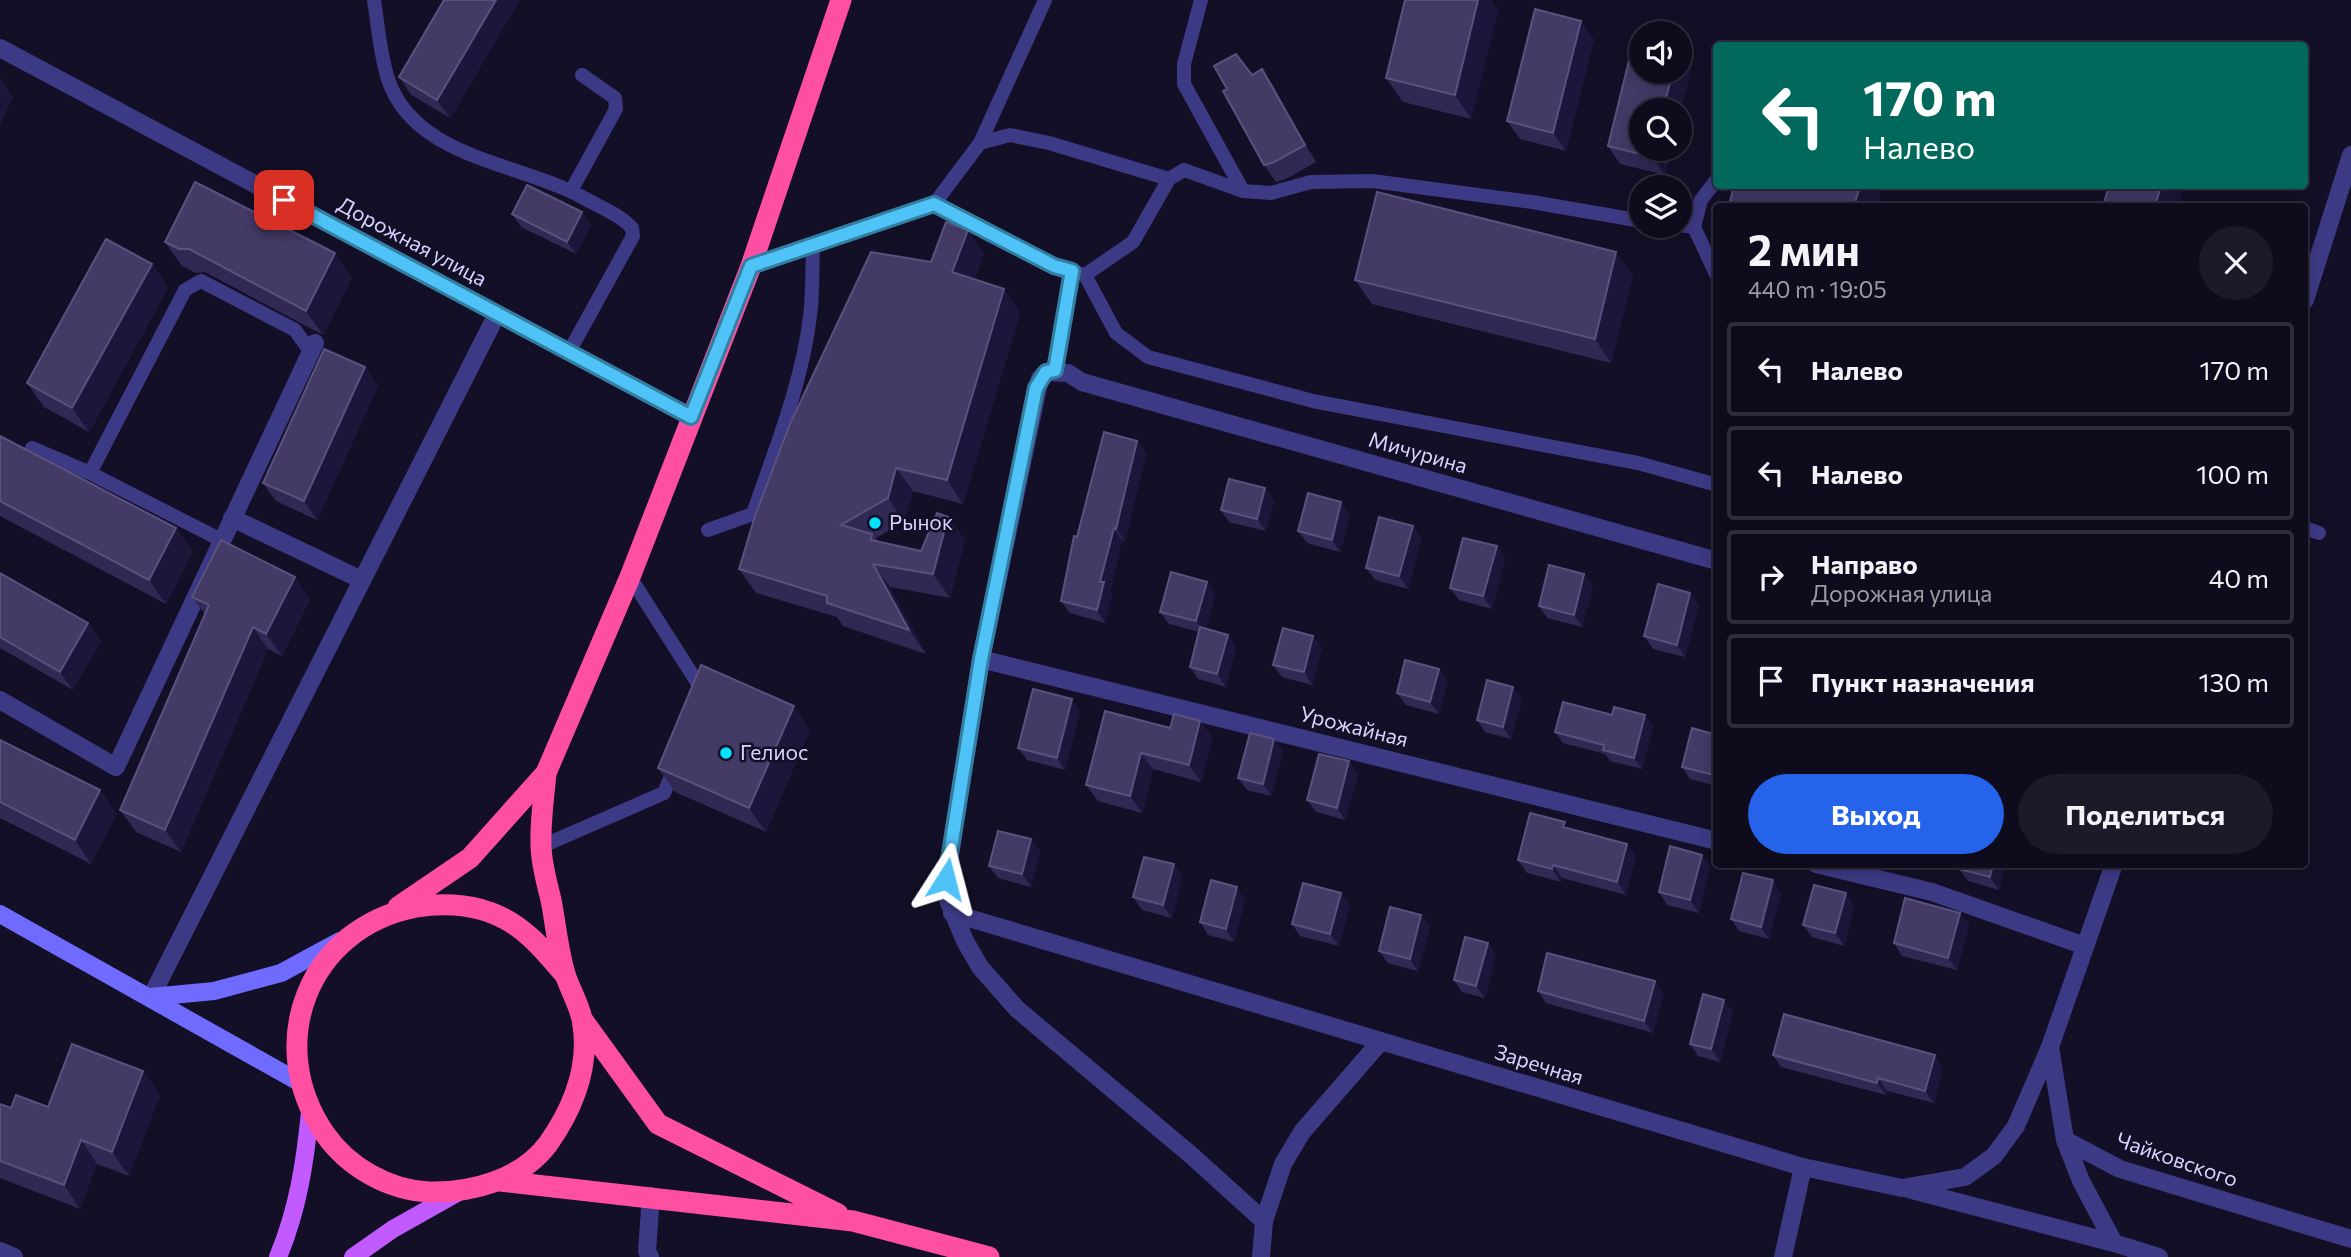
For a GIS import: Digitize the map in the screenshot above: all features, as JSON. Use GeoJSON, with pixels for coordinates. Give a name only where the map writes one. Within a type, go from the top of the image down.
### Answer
{"type":"FeatureCollection","features":[{"type":"Feature","properties":{"kind":"highway"},"geometry":{"type":"LineString","coordinates":[[841,0],[751,266],[630,577],[546,773],[540,847],[565,975],[582,1019],[658,1124],[853,1221]]}},
{"type":"Feature","properties":{"kind":"highway"},"geometry":{"type":"LineString","coordinates":[[546,773],[470,858],[348,937],[321,966],[303,1002],[296,1042],[299,1082],[310,1112],[335,1149],[370,1176],[413,1191],[457,1193],[500,1181],[541,1153],[570,1114],[584,1067],[582,1019]]}},
{"type":"Feature","properties":{"kind":"highway"},"geometry":{"type":"LineString","coordinates":[[390,912],[440,903],[489,912],[533,937],[565,975]]}},
{"type":"Feature","properties":{"kind":"highway"},"geometry":{"type":"LineString","coordinates":[[500,1181],[853,1221],[989,1257]]}},
{"type":"Feature","properties":{"kind":"main road"},"geometry":{"type":"LineString","coordinates":[[278,1257],[293,1222],[305,1170],[310,1112]]}},
{"type":"Feature","properties":{"kind":"main road"},"geometry":{"type":"LineString","coordinates":[[353,1257],[457,1193]]}},
{"type":"Feature","properties":{"kind":"street","name":"Дорожная улица"},"geometry":{"type":"LineString","coordinates":[[0,48],[691,417]]}},
{"type":"Feature","properties":{"kind":"street"},"geometry":{"type":"LineString","coordinates":[[2308,291],[2351,155]]}},
{"type":"Feature","properties":{"kind":"street"},"geometry":{"type":"LineString","coordinates":[[151,997],[497,314]]}},
{"type":"Feature","properties":{"kind":"street"},"geometry":{"type":"LineString","coordinates":[[0,700],[116,767],[312,347]]}},
{"type":"Feature","properties":{"kind":"street"},"geometry":{"type":"LineString","coordinates":[[1055,370],[1046,372],[1036,388],[981,659],[946,879],[952,913],[980,967],[1017,1009],[1191,1155],[1264,1221]]}},
{"type":"Feature","properties":{"kind":"street","name":"Мичурина"},"geometry":{"type":"LineString","coordinates":[[1055,370],[1107,388],[1713,560]]}},
{"type":"Feature","properties":{"kind":"street"},"geometry":{"type":"LineString","coordinates":[[232,518],[362,580]]}},
{"type":"Feature","properties":{"kind":"street","name":"Урожайная"},"geometry":{"type":"LineString","coordinates":[[981,659],[1713,840]]}},
{"type":"Feature","properties":{"kind":"street"},"geometry":{"type":"LineString","coordinates":[[1832,868],[1932,892],[2085,946]]}},
{"type":"Feature","properties":{"kind":"street"},"geometry":{"type":"LineString","coordinates":[[2113,868],[2050,1047],[2065,1140],[2081,1181],[2114,1243]]}},
{"type":"Feature","properties":{"kind":"street","name":"Заречная"},"geometry":{"type":"LineString","coordinates":[[952,913],[1803,1167],[1902,1188],[1965,1177],[1994,1156],[2015,1126],[2050,1047]]}},
{"type":"Feature","properties":{"kind":"street"},"geometry":{"type":"LineString","coordinates":[[0,914],[299,1082]]}},
{"type":"Feature","properties":{"kind":"street"},"geometry":{"type":"LineString","coordinates":[[151,997],[214,991],[281,973],[348,937]]}},
{"type":"Feature","properties":{"kind":"street"},"geometry":{"type":"LineString","coordinates":[[1261,1257],[1264,1221],[1283,1164],[1302,1132],[1381,1041]]}},
{"type":"Feature","properties":{"kind":"street","name":"Чайковского"},"geometry":{"type":"LineString","coordinates":[[2065,1140],[2120,1169],[2351,1239]]}},
{"type":"Feature","properties":{"kind":"street"},"geometry":{"type":"LineString","coordinates":[[1783,1257],[1803,1167]]}},
{"type":"Feature","properties":{"kind":"street"},"geometry":{"type":"LineString","coordinates":[[1902,1188],[2159,1257]]}},
{"type":"Feature","properties":{"kind":"street"},"geometry":{"type":"LineString","coordinates":[[650,1257],[647,1251],[651,1196]]}},
{"type":"Feature","properties":{"kind":"street"},"geometry":{"type":"LineString","coordinates":[[0,1251],[14,1257]]}},
{"type":"Feature","properties":{"kind":"lane"},"geometry":{"type":"LineString","coordinates":[[374,0],[389,81],[402,108],[419,127],[441,141],[571,191],[632,228],[633,236],[569,352]]}},
{"type":"Feature","properties":{"kind":"lane"},"geometry":{"type":"LineString","coordinates":[[751,266],[934,204],[980,143],[1045,0]]}},
{"type":"Feature","properties":{"kind":"lane"},"geometry":{"type":"LineString","coordinates":[[1201,0],[1184,64],[1184,84],[1243,191]]}},
{"type":"Feature","properties":{"kind":"lane"},"geometry":{"type":"LineString","coordinates":[[571,191],[616,108],[615,98],[582,75]]}},
{"type":"Feature","properties":{"kind":"lane"},"geometry":{"type":"LineString","coordinates":[[980,143],[1010,135],[1049,143],[1169,179]]}},
{"type":"Feature","properties":{"kind":"lane"},"geometry":{"type":"LineString","coordinates":[[1055,370],[1079,273],[1133,242],[1169,179],[1184,170],[1243,191],[1271,193],[1311,182],[1372,181],[1532,202],[1629,219]]}},
{"type":"Feature","properties":{"kind":"lane"},"geometry":{"type":"LineString","coordinates":[[1692,217],[1713,184]]}},
{"type":"Feature","properties":{"kind":"lane"},"geometry":{"type":"LineString","coordinates":[[934,204],[1054,266],[1079,273],[1116,333],[1148,357],[1313,401],[1638,463],[1713,484]]}},
{"type":"Feature","properties":{"kind":"lane"},"geometry":{"type":"LineString","coordinates":[[1692,234],[1713,269]]}},
{"type":"Feature","properties":{"kind":"lane"},"geometry":{"type":"LineString","coordinates":[[708,530],[753,514],[793,395],[803,352],[810,315],[813,245]]}},
{"type":"Feature","properties":{"kind":"lane"},"geometry":{"type":"LineString","coordinates":[[90,473],[185,290],[201,281],[295,330],[312,347]]}},
{"type":"Feature","properties":{"kind":"lane"},"geometry":{"type":"LineString","coordinates":[[32,448],[90,473],[222,540]]}},
{"type":"Feature","properties":{"kind":"lane"},"geometry":{"type":"LineString","coordinates":[[2308,529],[2319,533]]}},
{"type":"Feature","properties":{"kind":"lane"},"geometry":{"type":"LineString","coordinates":[[630,577],[704,692],[699,705]]}},
{"type":"Feature","properties":{"kind":"lane"},"geometry":{"type":"LineString","coordinates":[[540,847],[664,793],[679,755]]}},
{"type":"Feature","properties":{"kind":"building"},"geometry":{"type":"Polygon","coordinates":[[[444,0],[496,0],[437,100],[399,77],[444,0]]]}},
{"type":"Feature","properties":{"kind":"building"},"geometry":{"type":"Polygon","coordinates":[[[1405,0],[1478,0],[1455,95],[1386,78],[1405,0]]]}},
{"type":"Feature","properties":{"kind":"building"},"geometry":{"type":"Polygon","coordinates":[[[1535,9],[1581,21],[1553,133],[1507,121],[1535,9]]]}},
{"type":"Feature","properties":{"kind":"building"},"geometry":{"type":"Polygon","coordinates":[[[1236,54],[1252,75],[1262,69],[1305,145],[1274,162],[1264,165],[1223,91],[1227,89],[1214,66],[1236,54]]]}},
{"type":"Feature","properties":{"kind":"building"},"geometry":{"type":"Polygon","coordinates":[[[1629,60],[1629,84],[1670,84],[1666,98],[1629,98],[1629,151],[1608,146],[1629,60]]]}},
{"type":"Feature","properties":{"kind":"building"},"geometry":{"type":"Polygon","coordinates":[[[195,182],[335,253],[306,311],[189,249],[179,249],[165,242],[195,182]]]}},
{"type":"Feature","properties":{"kind":"building"},"geometry":{"type":"Polygon","coordinates":[[[527,185],[582,212],[567,242],[512,214],[527,185]]]}},
{"type":"Feature","properties":{"kind":"building"},"geometry":{"type":"Polygon","coordinates":[[[1733,189],[1859,189],[1855,203],[1730,201],[1733,189]]]}},
{"type":"Feature","properties":{"kind":"building"},"geometry":{"type":"Polygon","coordinates":[[[2108,189],[2160,189],[2156,203],[2104,203],[2108,189]]]}},
{"type":"Feature","properties":{"kind":"building"},"geometry":{"type":"Polygon","coordinates":[[[1377,192],[1616,252],[1595,339],[1355,280],[1377,192]]]}},
{"type":"Feature","properties":{"kind":"building","name":"Рынок"},"geometry":{"type":"Polygon","coordinates":[[[946,222],[968,230],[952,272],[1004,289],[947,480],[896,468],[888,498],[841,525],[872,534],[871,540],[921,551],[937,513],[948,517],[933,574],[873,564],[909,630],[827,603],[827,596],[739,569],[755,516],[790,424],[871,252],[931,262],[946,222]]]}},
{"type":"Feature","properties":{"kind":"building"},"geometry":{"type":"Polygon","coordinates":[[[106,239],[152,264],[72,408],[27,383],[106,239]]]}},
{"type":"Feature","properties":{"kind":"building"},"geometry":{"type":"Polygon","coordinates":[[[324,349],[365,367],[304,501],[263,483],[324,349]]]}},
{"type":"Feature","properties":{"kind":"building"},"geometry":{"type":"Polygon","coordinates":[[[1104,432],[1137,441],[1100,582],[1104,582],[1097,610],[1061,601],[1074,536],[1077,537],[1104,432]]]}},
{"type":"Feature","properties":{"kind":"building"},"geometry":{"type":"Polygon","coordinates":[[[0,436],[176,528],[149,580],[0,501],[0,436]]]}},
{"type":"Feature","properties":{"kind":"building"},"geometry":{"type":"Polygon","coordinates":[[[1229,479],[1265,488],[1257,519],[1221,510],[1229,479]]]}},
{"type":"Feature","properties":{"kind":"building"},"geometry":{"type":"Polygon","coordinates":[[[1308,493],[1341,502],[1332,540],[1298,531],[1308,493]]]}},
{"type":"Feature","properties":{"kind":"building"},"geometry":{"type":"Polygon","coordinates":[[[1379,517],[1413,526],[1399,576],[1366,568],[1379,517]]]}},
{"type":"Feature","properties":{"kind":"building"},"geometry":{"type":"Polygon","coordinates":[[[1463,538],[1497,546],[1483,596],[1450,588],[1463,538]]]}},
{"type":"Feature","properties":{"kind":"building"},"geometry":{"type":"Polygon","coordinates":[[[221,540],[295,577],[266,634],[253,627],[165,830],[120,810],[209,605],[192,597],[221,540]]]}},
{"type":"Feature","properties":{"kind":"building"},"geometry":{"type":"Polygon","coordinates":[[[1549,565],[1584,574],[1574,615],[1539,606],[1549,565]]]}},
{"type":"Feature","properties":{"kind":"building"},"geometry":{"type":"Polygon","coordinates":[[[1171,572],[1207,582],[1196,621],[1160,612],[1171,572]]]}},
{"type":"Feature","properties":{"kind":"building"},"geometry":{"type":"Polygon","coordinates":[[[0,573],[88,623],[60,672],[0,637],[0,573]]]}},
{"type":"Feature","properties":{"kind":"building"},"geometry":{"type":"Polygon","coordinates":[[[1658,584],[1690,593],[1677,645],[1644,636],[1658,584]]]}},
{"type":"Feature","properties":{"kind":"building"},"geometry":{"type":"Polygon","coordinates":[[[1200,627],[1228,635],[1217,674],[1190,667],[1200,627]]]}},
{"type":"Feature","properties":{"kind":"building"},"geometry":{"type":"Polygon","coordinates":[[[1283,628],[1313,636],[1304,672],[1273,665],[1283,628]]]}},
{"type":"Feature","properties":{"kind":"building"},"geometry":{"type":"Polygon","coordinates":[[[1405,660],[1439,669],[1430,702],[1397,693],[1405,660]]]}},
{"type":"Feature","properties":{"kind":"building"},"geometry":{"type":"Polygon","coordinates":[[[701,665],[794,706],[749,808],[658,768],[701,665]]]}},
{"type":"Feature","properties":{"kind":"building"},"geometry":{"type":"Polygon","coordinates":[[[1487,680],[1513,687],[1503,727],[1477,720],[1487,680]]]}},
{"type":"Feature","properties":{"kind":"building"},"geometry":{"type":"Polygon","coordinates":[[[1033,689],[1072,699],[1057,758],[1018,748],[1033,689]]]}},
{"type":"Feature","properties":{"kind":"building"},"geometry":{"type":"Polygon","coordinates":[[[1563,702],[1612,715],[1614,707],[1645,715],[1634,758],[1603,750],[1604,745],[1555,732],[1563,702]]]}},
{"type":"Feature","properties":{"kind":"building"},"geometry":{"type":"Polygon","coordinates":[[[1105,711],[1170,728],[1174,714],[1200,721],[1189,765],[1141,753],[1130,796],[1086,785],[1105,711]]]}},
{"type":"Feature","properties":{"kind":"building"},"geometry":{"type":"Polygon","coordinates":[[[1692,728],[1713,734],[1713,775],[1682,767],[1692,728]]]}},
{"type":"Feature","properties":{"kind":"building"},"geometry":{"type":"Polygon","coordinates":[[[1250,733],[1274,739],[1263,784],[1238,778],[1250,733]]]}},
{"type":"Feature","properties":{"kind":"building"},"geometry":{"type":"Polygon","coordinates":[[[0,740],[100,790],[75,840],[0,802],[0,740]]]}},
{"type":"Feature","properties":{"kind":"building"},"geometry":{"type":"Polygon","coordinates":[[[1319,754],[1349,761],[1337,808],[1307,800],[1319,754]]]}},
{"type":"Feature","properties":{"kind":"building"},"geometry":{"type":"Polygon","coordinates":[[[1530,813],[1565,822],[1563,827],[1627,844],[1617,882],[1553,865],[1552,869],[1518,860],[1530,813]]]}},
{"type":"Feature","properties":{"kind":"building"},"geometry":{"type":"Polygon","coordinates":[[[998,831],[1031,839],[1022,874],[989,866],[998,831]]]}},
{"type":"Feature","properties":{"kind":"building"},"geometry":{"type":"Polygon","coordinates":[[[1670,846],[1702,855],[1690,900],[1659,892],[1670,846]]]}},
{"type":"Feature","properties":{"kind":"building"},"geometry":{"type":"Polygon","coordinates":[[[1144,857],[1174,864],[1163,905],[1133,897],[1144,857]]]}},
{"type":"Feature","properties":{"kind":"building"},"geometry":{"type":"Polygon","coordinates":[[[1959,868],[1992,868],[1990,877],[1959,868]]]}},
{"type":"Feature","properties":{"kind":"building"},"geometry":{"type":"Polygon","coordinates":[[[1743,873],[1773,880],[1761,927],[1731,919],[1743,873]]]}},
{"type":"Feature","properties":{"kind":"building"},"geometry":{"type":"Polygon","coordinates":[[[1211,880],[1237,887],[1226,929],[1200,922],[1211,880]]]}},
{"type":"Feature","properties":{"kind":"building"},"geometry":{"type":"Polygon","coordinates":[[[1303,883],[1341,893],[1330,934],[1292,924],[1303,883]]]}},
{"type":"Feature","properties":{"kind":"building"},"geometry":{"type":"Polygon","coordinates":[[[1814,885],[1846,893],[1835,933],[1803,925],[1814,885]]]}},
{"type":"Feature","properties":{"kind":"building"},"geometry":{"type":"Polygon","coordinates":[[[1905,898],[1960,913],[1948,958],[1894,943],[1905,898]]]}},
{"type":"Feature","properties":{"kind":"building"},"geometry":{"type":"Polygon","coordinates":[[[1390,907],[1421,915],[1410,959],[1379,951],[1390,907]]]}},
{"type":"Feature","properties":{"kind":"building"},"geometry":{"type":"Polygon","coordinates":[[[1465,937],[1488,943],[1476,986],[1454,980],[1465,937]]]}},
{"type":"Feature","properties":{"kind":"building"},"geometry":{"type":"Polygon","coordinates":[[[1547,953],[1655,981],[1644,1021],[1538,991],[1547,953]]]}},
{"type":"Feature","properties":{"kind":"building"},"geometry":{"type":"Polygon","coordinates":[[[1703,994],[1724,1000],[1711,1049],[1690,1044],[1703,994]]]}},
{"type":"Feature","properties":{"kind":"building"},"geometry":{"type":"Polygon","coordinates":[[[1784,1014],[1935,1055],[1925,1091],[1878,1078],[1877,1083],[1773,1055],[1784,1014]]]}},
{"type":"Feature","properties":{"kind":"building"},"geometry":{"type":"Polygon","coordinates":[[[72,1044],[143,1071],[112,1152],[81,1140],[64,1185],[0,1161],[0,1104],[11,1108],[16,1095],[48,1107],[72,1044]]]}},
{"type":"Feature","properties":{"kind":"place","name":"Рынок"},"geometry":{"type":"Point","coordinates":[875,523]}},
{"type":"Feature","properties":{"kind":"place","name":"Гелиос"},"geometry":{"type":"Point","coordinates":[726,753]}},
{"type":"Feature","properties":{"kind":"route"},"geometry":{"type":"LineString","coordinates":[[284,200],[691,417],[751,266],[934,204],[1001,236],[1054,266],[1072,271],[1055,370],[1046,372],[1036,388],[981,659],[946,879]]}}]}
